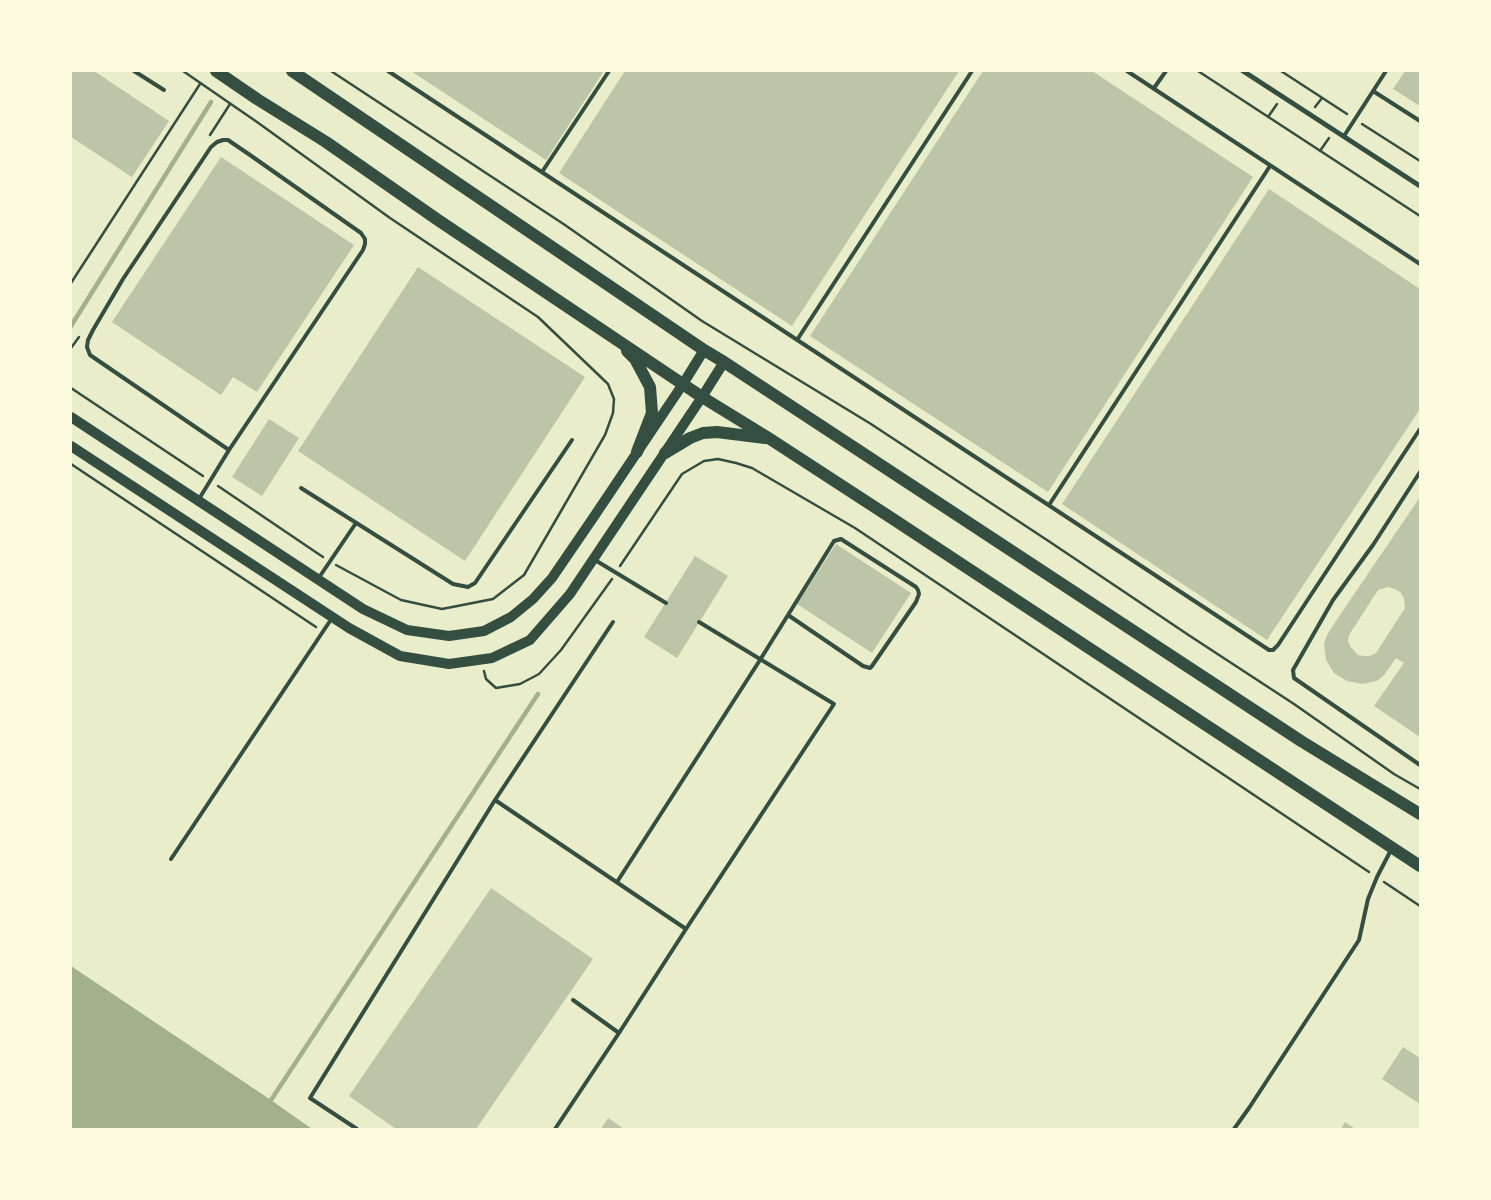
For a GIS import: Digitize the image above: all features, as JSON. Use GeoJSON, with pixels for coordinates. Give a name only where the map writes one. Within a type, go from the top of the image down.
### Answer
{"type":"FeatureCollection","features":[{"type":"Feature","properties":{"kind":"main road"},"geometry":{"type":"LineString","coordinates":[[216,71],[326,142],[438,220],[702,397],[770,439],[1420,866]]}},
{"type":"Feature","properties":{"kind":"main road"},"geometry":{"type":"LineString","coordinates":[[292,71],[704,350],[1301,741],[1420,814]]}},
{"type":"Feature","properties":{"kind":"main road"},"geometry":{"type":"LineString","coordinates":[[616,339],[635,359],[650,387],[652,413],[637,452]]}},
{"type":"Feature","properties":{"kind":"main road"},"geometry":{"type":"LineString","coordinates":[[71,417],[363,609],[407,630],[449,636],[484,631],[511,617],[533,599],[552,578],[704,350]]}},
{"type":"Feature","properties":{"kind":"main road"},"geometry":{"type":"LineString","coordinates":[[71,446],[348,628],[400,656],[449,664],[492,658],[530,640],[570,594],[724,362]]}},
{"type":"Feature","properties":{"kind":"main road"},"geometry":{"type":"LineString","coordinates":[[665,453],[690,438],[703,433],[717,432],[770,439]]}},
{"type":"Feature","properties":{"kind":"street"},"geometry":{"type":"LineString","coordinates":[[1244,71],[1420,186]]}},
{"type":"Feature","properties":{"kind":"lane"},"geometry":{"type":"LineString","coordinates":[[134,71],[164,90]]}},
{"type":"Feature","properties":{"kind":"lane"},"geometry":{"type":"LineString","coordinates":[[388,71],[1266,648],[1273,650],[1278,645],[1420,429]]}},
{"type":"Feature","properties":{"kind":"lane"},"geometry":{"type":"LineString","coordinates":[[542,172],[609,71]]}},
{"type":"Feature","properties":{"kind":"lane"},"geometry":{"type":"LineString","coordinates":[[797,340],[972,71]]}},
{"type":"Feature","properties":{"kind":"lane"},"geometry":{"type":"LineString","coordinates":[[1154,88],[1166,71]]}},
{"type":"Feature","properties":{"kind":"lane"},"geometry":{"type":"LineString","coordinates":[[1344,136],[1386,71]]}},
{"type":"Feature","properties":{"kind":"lane"},"geometry":{"type":"LineString","coordinates":[[1130,72],[1420,264]]}},
{"type":"Feature","properties":{"kind":"lane"},"geometry":{"type":"LineString","coordinates":[[1373,91],[1420,121]]}},
{"type":"Feature","properties":{"kind":"lane"},"geometry":{"type":"LineString","coordinates":[[198,501],[229,450],[363,250],[365,244],[365,239],[361,233],[228,140],[217,142],[211,147],[118,288],[88,340],[87,347],[90,355],[229,450]]}},
{"type":"Feature","properties":{"kind":"lane"},"geometry":{"type":"LineString","coordinates":[[1048,505],[1270,166]]}},
{"type":"Feature","properties":{"kind":"lane"},"geometry":{"type":"LineString","coordinates":[[301,488],[453,584],[468,587],[475,583],[572,440]]}},
{"type":"Feature","properties":{"kind":"lane"},"geometry":{"type":"LineString","coordinates":[[1420,472],[1373,546],[1333,600],[1293,670],[1294,678],[1420,765]]}},
{"type":"Feature","properties":{"kind":"lane"},"geometry":{"type":"LineString","coordinates":[[318,579],[356,523]]}},
{"type":"Feature","properties":{"kind":"lane"},"geometry":{"type":"LineString","coordinates":[[617,882],[834,541],[841,539],[916,587],[919,594],[916,602],[870,668],[864,666],[788,615]]}},
{"type":"Feature","properties":{"kind":"lane"},"geometry":{"type":"LineString","coordinates":[[593,559],[666,603]]}},
{"type":"Feature","properties":{"kind":"lane"},"geometry":{"type":"LineString","coordinates":[[171,859],[332,618]]}},
{"type":"Feature","properties":{"kind":"lane"},"geometry":{"type":"LineString","coordinates":[[357,1129],[310,1098],[495,800],[613,622]]}},
{"type":"Feature","properties":{"kind":"lane"},"geometry":{"type":"LineString","coordinates":[[555,1129],[620,1033],[834,704],[699,622]]}},
{"type":"Feature","properties":{"kind":"lane"},"geometry":{"type":"LineString","coordinates":[[495,800],[686,929]]}},
{"type":"Feature","properties":{"kind":"lane"},"geometry":{"type":"LineString","coordinates":[[1234,1129],[1359,940],[1368,899],[1392,848]]}},
{"type":"Feature","properties":{"kind":"lane"},"geometry":{"type":"LineString","coordinates":[[573,1000],[620,1033]]}},
{"type":"Feature","properties":{"kind":"path"},"geometry":{"type":"LineString","coordinates":[[71,388],[330,562],[401,600],[442,609],[493,599],[524,575],[606,436],[613,413],[614,399],[608,384],[538,317],[390,218],[183,71]]}},
{"type":"Feature","properties":{"kind":"path"},"geometry":{"type":"LineString","coordinates":[[331,71],[565,225],[702,321],[879,429],[1294,704],[1394,774],[1420,789]]}},
{"type":"Feature","properties":{"kind":"path"},"geometry":{"type":"LineString","coordinates":[[1198,71],[1420,216]]}},
{"type":"Feature","properties":{"kind":"path"},"geometry":{"type":"LineString","coordinates":[[71,283],[200,84]]}},
{"type":"Feature","properties":{"kind":"path"},"geometry":{"type":"LineString","coordinates":[[1268,117],[1282,96]]}},
{"type":"Feature","properties":{"kind":"path"},"geometry":{"type":"LineString","coordinates":[[1320,151],[1334,130]]}},
{"type":"Feature","properties":{"kind":"path"},"geometry":{"type":"LineString","coordinates":[[481,659],[486,679],[496,688],[520,684],[539,674],[561,650],[616,573],[682,474],[704,461],[718,459],[736,462],[752,468],[855,528],[1420,906]]}},
{"type":"Feature","properties":{"kind":"path"},"geometry":{"type":"LineString","coordinates":[[71,464],[323,632]]}},
{"type":"Feature","properties":{"kind":"shaded area"},"geometry":{"type":"Polygon","coordinates":[[[71,966],[268,1098],[312,1129],[71,1129],[71,966]]]}},
{"type":"Feature","properties":{"kind":"building"},"geometry":{"type":"Polygon","coordinates":[[[71,71],[94,71],[169,121],[132,177],[71,137],[71,71]]]}},
{"type":"Feature","properties":{"kind":"building"},"geometry":{"type":"Polygon","coordinates":[[[411,71],[604,71],[546,160],[411,71]]]}},
{"type":"Feature","properties":{"kind":"building"},"geometry":{"type":"Polygon","coordinates":[[[625,71],[959,71],[792,326],[559,173],[625,71]]]}},
{"type":"Feature","properties":{"kind":"building"},"geometry":{"type":"Polygon","coordinates":[[[983,71],[1092,71],[1253,177],[1048,492],[810,336],[983,71]]]}},
{"type":"Feature","properties":{"kind":"building"},"geometry":{"type":"Polygon","coordinates":[[[1405,71],[1420,71],[1420,106],[1393,89],[1405,71]]]}},
{"type":"Feature","properties":{"kind":"building"},"geometry":{"type":"Polygon","coordinates":[[[221,157],[354,245],[257,392],[233,377],[221,395],[112,322],[221,157]]]}},
{"type":"Feature","properties":{"kind":"building"},"geometry":{"type":"Polygon","coordinates":[[[1269,189],[1420,289],[1420,409],[1267,640],[1062,504],[1269,189]]]}},
{"type":"Feature","properties":{"kind":"building"},"geometry":{"type":"Polygon","coordinates":[[[418,267],[585,377],[465,561],[298,451],[418,267]]]}},
{"type":"Feature","properties":{"kind":"building"},"geometry":{"type":"Polygon","coordinates":[[[269,419],[299,438],[262,496],[232,477],[269,419]]]}},
{"type":"Feature","properties":{"kind":"building"},"geometry":{"type":"Polygon","coordinates":[[[1420,497],[1420,737],[1374,706],[1404,663],[1396,658],[1384,675],[1377,681],[1362,684],[1347,681],[1334,673],[1326,660],[1324,644],[1327,635],[1420,497]],[[1388,587],[1378,590],[1349,635],[1348,641],[1350,646],[1358,655],[1370,656],[1376,653],[1405,608],[1404,598],[1397,590],[1388,587]]]}},
{"type":"Feature","properties":{"kind":"building"},"geometry":{"type":"Polygon","coordinates":[[[836,544],[911,593],[872,653],[797,604],[836,544]]]}},
{"type":"Feature","properties":{"kind":"building"},"geometry":{"type":"Polygon","coordinates":[[[695,556],[728,576],[677,658],[644,637],[695,556]]]}},
{"type":"Feature","properties":{"kind":"building"},"geometry":{"type":"Polygon","coordinates":[[[491,888],[593,959],[476,1129],[396,1129],[349,1096],[491,888]]]}},
{"type":"Feature","properties":{"kind":"building"},"geometry":{"type":"Polygon","coordinates":[[[1403,1047],[1420,1058],[1420,1104],[1382,1079],[1403,1047]]]}},
{"type":"Feature","properties":{"kind":"building"},"geometry":{"type":"Polygon","coordinates":[[[608,1118],[624,1129],[601,1129],[608,1118]]]}},
{"type":"Feature","properties":{"kind":"building"},"geometry":{"type":"Polygon","coordinates":[[[1345,1122],[1355,1129],[1341,1129],[1345,1122]]]}},
{"type":"Feature","properties":{"kind":"waterway"},"geometry":{"type":"LineString","coordinates":[[71,326],[211,102]]}},
{"type":"Feature","properties":{"kind":"waterway"},"geometry":{"type":"LineString","coordinates":[[271,1100],[538,694]]}}]}
